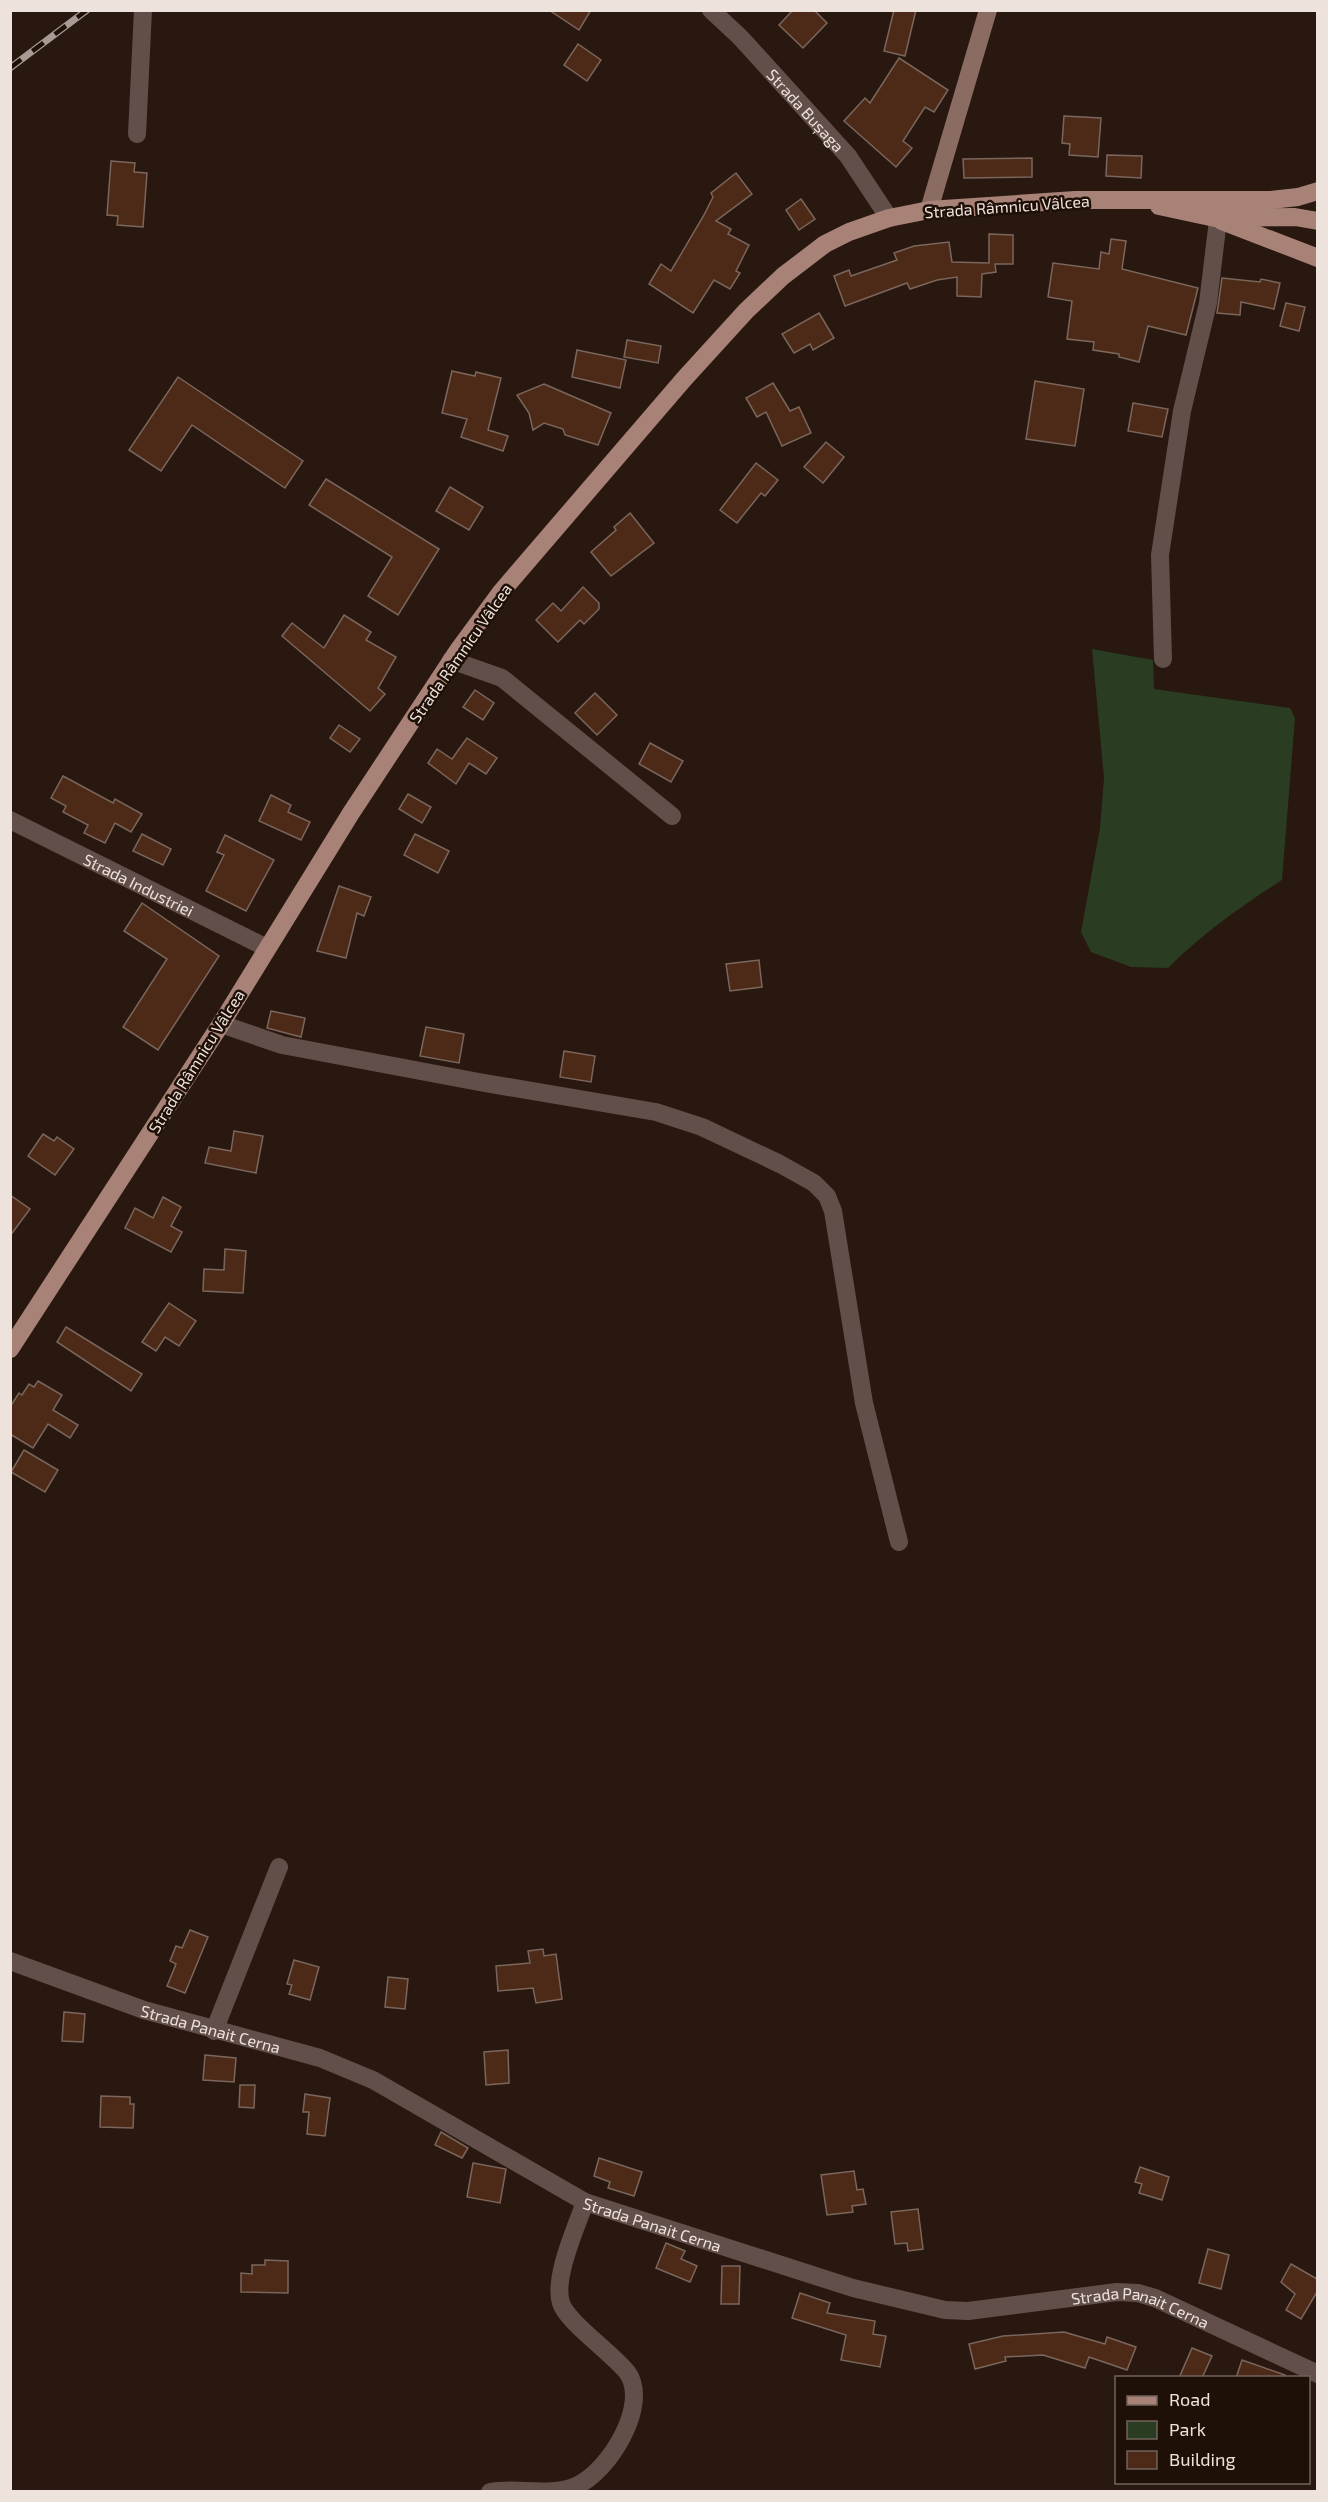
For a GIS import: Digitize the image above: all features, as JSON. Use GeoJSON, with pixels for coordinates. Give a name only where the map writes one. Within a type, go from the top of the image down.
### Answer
{"type":"FeatureCollection","features":[{"type":"Feature","properties":{"kind":"main road"},"geometry":{"type":"LineString","coordinates":[[929,210],[988,10]]}},
{"type":"Feature","properties":{"kind":"main road","name":"Strada Râmnicu Vâlcea"},"geometry":{"type":"LineString","coordinates":[[10,1349],[221,1024],[451,660],[501,591],[746,311],[783,276],[825,244],[889,218],[929,210],[1074,200],[1278,199],[1317,191]]}},
{"type":"Feature","properties":{"kind":"main road","name":"Strada Râmnicu Vâlcea"},"geometry":{"type":"LineString","coordinates":[[1134,200],[1217,219],[1317,258]]}},
{"type":"Feature","properties":{"kind":"main road","name":"Strada Râmnicu Vâlcea"},"geometry":{"type":"LineString","coordinates":[[1217,219],[1295,217],[1317,221]]}},
{"type":"Feature","properties":{"kind":"street"},"geometry":{"type":"LineString","coordinates":[[137,134],[143,10]]}},
{"type":"Feature","properties":{"kind":"street","name":"Strada Bușaga"},"geometry":{"type":"LineString","coordinates":[[711,10],[740,37],[848,156],[889,218]]}},
{"type":"Feature","properties":{"kind":"street"},"geometry":{"type":"LineString","coordinates":[[1163,659],[1160,605],[1163,533],[1182,411],[1208,303],[1217,219]]}},
{"type":"Feature","properties":{"kind":"street"},"geometry":{"type":"LineString","coordinates":[[451,660],[502,678],[672,816]]}},
{"type":"Feature","properties":{"kind":"street","name":"Strada Industriei"},"geometry":{"type":"LineString","coordinates":[[10,820],[267,948]]}},
{"type":"Feature","properties":{"kind":"street"},"geometry":{"type":"LineString","coordinates":[[221,1024],[282,1045],[656,1112],[702,1127],[814,1183],[826,1196],[833,1211],[864,1403],[899,1542]]}},
{"type":"Feature","properties":{"kind":"street"},"geometry":{"type":"LineString","coordinates":[[214,2031],[279,1867]]}},
{"type":"Feature","properties":{"kind":"street","name":"Strada Panait Cerna"},"geometry":{"type":"LineString","coordinates":[[10,1961],[69,1984],[214,2031],[320,2058],[373,2080],[585,2202],[853,2288],[945,2310],[968,2311],[1117,2292],[1138,2293],[1155,2298],[1317,2374]]}},
{"type":"Feature","properties":{"kind":"street"},"geometry":{"type":"LineString","coordinates":[[490,2492],[565,2489],[578,2486],[594,2474],[607,2458],[630,2418],[635,2398],[628,2374],[608,2350],[569,2318],[560,2302],[559,2286],[585,2202]]}},
{"type":"Feature","properties":{"kind":"green space"},"geometry":{"type":"Polygon","coordinates":[[[1092,649],[1153,660],[1154,689],[1290,708],[1295,718],[1282,880],[1223,921],[1168,968],[1131,967],[1091,952],[1081,932],[1100,828],[1104,778],[1092,649]]]}},
{"type":"Feature","properties":{"kind":"building"},"geometry":{"type":"Polygon","coordinates":[[[549,10],[591,10],[579,30],[549,10]]]}},
{"type":"Feature","properties":{"kind":"building"},"geometry":{"type":"Polygon","coordinates":[[[793,10],[814,10],[827,23],[803,48],[779,25],[793,10]]]}},
{"type":"Feature","properties":{"kind":"building"},"geometry":{"type":"Polygon","coordinates":[[[894,10],[916,10],[905,56],[884,51],[894,10]]]}},
{"type":"Feature","properties":{"kind":"building"},"geometry":{"type":"Polygon","coordinates":[[[578,44],[601,60],[587,81],[564,65],[578,44]]]}},
{"type":"Feature","properties":{"kind":"building"},"geometry":{"type":"Polygon","coordinates":[[[899,58],[948,90],[934,112],[925,107],[903,141],[912,148],[896,167],[844,121],[865,98],[870,103],[899,58]]]}},
{"type":"Feature","properties":{"kind":"building"},"geometry":{"type":"Polygon","coordinates":[[[1064,116],[1101,118],[1098,157],[1069,155],[1070,144],[1062,143],[1064,116]]]}},
{"type":"Feature","properties":{"kind":"building"},"geometry":{"type":"Polygon","coordinates":[[[1107,155],[1142,156],[1141,178],[1106,176],[1107,155]]]}},
{"type":"Feature","properties":{"kind":"building"},"geometry":{"type":"Polygon","coordinates":[[[1032,158],[1032,177],[964,178],[963,159],[1032,158]]]}},
{"type":"Feature","properties":{"kind":"building"},"geometry":{"type":"Polygon","coordinates":[[[111,161],[135,163],[134,172],[147,173],[143,227],[117,225],[118,216],[107,215],[111,161]]]}},
{"type":"Feature","properties":{"kind":"building"},"geometry":{"type":"Polygon","coordinates":[[[736,173],[752,194],[716,221],[731,229],[728,234],[749,245],[736,271],[740,273],[730,289],[714,280],[693,313],[649,284],[661,264],[671,271],[704,215],[713,197],[711,193],[736,173]]]}},
{"type":"Feature","properties":{"kind":"building"},"geometry":{"type":"Polygon","coordinates":[[[801,199],[815,219],[799,230],[786,210],[801,199]]]}},
{"type":"Feature","properties":{"kind":"building"},"geometry":{"type":"Polygon","coordinates":[[[989,234],[1013,235],[1013,264],[995,264],[996,272],[982,274],[981,297],[957,296],[957,277],[937,280],[910,289],[907,283],[845,306],[834,276],[849,270],[851,276],[897,260],[894,253],[914,246],[949,242],[952,262],[989,263],[989,234]]]}},
{"type":"Feature","properties":{"kind":"building"},"geometry":{"type":"Polygon","coordinates":[[[1111,239],[1126,241],[1122,269],[1198,288],[1186,335],[1148,326],[1139,362],[1119,357],[1119,354],[1093,350],[1094,342],[1067,339],[1072,301],[1048,297],[1053,263],[1099,269],[1101,252],[1109,254],[1111,239]]]}},
{"type":"Feature","properties":{"kind":"building"},"geometry":{"type":"Polygon","coordinates":[[[1222,278],[1260,282],[1261,279],[1280,283],[1274,309],[1241,302],[1240,315],[1217,313],[1222,278]]]}},
{"type":"Feature","properties":{"kind":"building"},"geometry":{"type":"Polygon","coordinates":[[[1286,303],[1305,307],[1299,331],[1280,326],[1286,303]]]}},
{"type":"Feature","properties":{"kind":"building"},"geometry":{"type":"Polygon","coordinates":[[[819,313],[834,338],[813,350],[810,344],[794,353],[782,334],[819,313]]]}},
{"type":"Feature","properties":{"kind":"building"},"geometry":{"type":"Polygon","coordinates":[[[627,340],[661,346],[658,363],[624,357],[627,340]]]}},
{"type":"Feature","properties":{"kind":"building"},"geometry":{"type":"Polygon","coordinates":[[[577,350],[626,360],[620,388],[572,377],[577,350]]]}},
{"type":"Feature","properties":{"kind":"building"},"geometry":{"type":"Polygon","coordinates":[[[452,371],[475,376],[476,372],[501,378],[488,430],[508,436],[503,451],[461,437],[467,419],[442,413],[452,371]]]}},
{"type":"Feature","properties":{"kind":"building"},"geometry":{"type":"Polygon","coordinates":[[[178,377],[303,461],[285,488],[192,425],[161,471],[129,450],[178,377]]]}},
{"type":"Feature","properties":{"kind":"building"},"geometry":{"type":"Polygon","coordinates":[[[1035,381],[1084,389],[1075,446],[1026,439],[1035,381]]]}},
{"type":"Feature","properties":{"kind":"building"},"geometry":{"type":"Polygon","coordinates":[[[773,383],[790,411],[799,407],[811,433],[782,446],[766,412],[757,417],[746,398],[773,383]]]}},
{"type":"Feature","properties":{"kind":"building"},"geometry":{"type":"Polygon","coordinates":[[[544,384],[611,413],[598,445],[565,435],[563,429],[544,423],[533,430],[529,413],[517,395],[544,384]]]}},
{"type":"Feature","properties":{"kind":"building"},"geometry":{"type":"Polygon","coordinates":[[[1133,403],[1168,409],[1162,437],[1128,431],[1133,403]]]}},
{"type":"Feature","properties":{"kind":"building"},"geometry":{"type":"Polygon","coordinates":[[[826,442],[844,457],[823,483],[804,467],[826,442]]]}},
{"type":"Feature","properties":{"kind":"building"},"geometry":{"type":"Polygon","coordinates":[[[756,463],[778,480],[765,496],[761,493],[737,523],[720,510],[756,463]]]}},
{"type":"Feature","properties":{"kind":"building"},"geometry":{"type":"Polygon","coordinates":[[[326,479],[439,549],[398,615],[368,596],[392,557],[309,505],[326,479]]]}},
{"type":"Feature","properties":{"kind":"building"},"geometry":{"type":"Polygon","coordinates":[[[450,487],[483,507],[469,530],[436,511],[450,487]]]}},
{"type":"Feature","properties":{"kind":"building"},"geometry":{"type":"Polygon","coordinates":[[[630,513],[654,543],[611,576],[591,552],[616,530],[614,527],[630,513]]]}},
{"type":"Feature","properties":{"kind":"building"},"geometry":{"type":"Polygon","coordinates":[[[583,587],[599,603],[599,609],[584,624],[580,620],[558,642],[536,620],[553,603],[561,611],[583,587]]]}},
{"type":"Feature","properties":{"kind":"building"},"geometry":{"type":"Polygon","coordinates":[[[344,615],[371,632],[366,640],[396,657],[378,688],[385,694],[370,711],[282,636],[292,623],[324,648],[344,615]]]}},
{"type":"Feature","properties":{"kind":"building"},"geometry":{"type":"Polygon","coordinates":[[[475,690],[494,703],[483,720],[463,707],[475,690]]]}},
{"type":"Feature","properties":{"kind":"building"},"geometry":{"type":"Polygon","coordinates":[[[595,693],[617,715],[597,735],[575,713],[595,693]]]}},
{"type":"Feature","properties":{"kind":"building"},"geometry":{"type":"Polygon","coordinates":[[[339,725],[360,739],[350,752],[330,738],[339,725]]]}},
{"type":"Feature","properties":{"kind":"building"},"geometry":{"type":"Polygon","coordinates":[[[467,738],[497,758],[486,774],[469,763],[456,784],[428,763],[437,749],[452,759],[467,738]]]}},
{"type":"Feature","properties":{"kind":"building"},"geometry":{"type":"Polygon","coordinates":[[[650,743],[683,761],[671,782],[639,764],[650,743]]]}},
{"type":"Feature","properties":{"kind":"building"},"geometry":{"type":"Polygon","coordinates":[[[63,776],[113,803],[115,799],[142,814],[131,832],[115,823],[105,843],[84,833],[88,825],[63,812],[66,806],[51,798],[63,776]]]}},
{"type":"Feature","properties":{"kind":"building"},"geometry":{"type":"Polygon","coordinates":[[[408,794],[431,807],[422,823],[399,809],[408,794]]]}},
{"type":"Feature","properties":{"kind":"building"},"geometry":{"type":"Polygon","coordinates":[[[271,795],[291,805],[288,812],[310,822],[301,840],[259,821],[271,795]]]}},
{"type":"Feature","properties":{"kind":"building"},"geometry":{"type":"Polygon","coordinates":[[[142,834],[171,849],[163,865],[133,851],[142,834]]]}},
{"type":"Feature","properties":{"kind":"building"},"geometry":{"type":"Polygon","coordinates":[[[415,834],[449,851],[438,873],[404,855],[415,834]]]}},
{"type":"Feature","properties":{"kind":"building"},"geometry":{"type":"Polygon","coordinates":[[[225,835],[274,860],[246,911],[206,891],[224,855],[217,852],[225,835]]]}},
{"type":"Feature","properties":{"kind":"building"},"geometry":{"type":"Polygon","coordinates":[[[339,886],[371,897],[364,916],[357,913],[346,958],[317,951],[339,886]]]}},
{"type":"Feature","properties":{"kind":"building"},"geometry":{"type":"Polygon","coordinates":[[[142,903],[219,956],[158,1050],[123,1027],[167,959],[124,931],[142,903]]]}},
{"type":"Feature","properties":{"kind":"building"},"geometry":{"type":"Polygon","coordinates":[[[759,960],[762,987],[730,991],[726,964],[759,960]]]}},
{"type":"Feature","properties":{"kind":"building"},"geometry":{"type":"Polygon","coordinates":[[[271,1011],[305,1018],[301,1037],[267,1028],[271,1011]]]}},
{"type":"Feature","properties":{"kind":"building"},"geometry":{"type":"Polygon","coordinates":[[[426,1027],[464,1034],[459,1063],[420,1056],[426,1027]]]}},
{"type":"Feature","properties":{"kind":"building"},"geometry":{"type":"Polygon","coordinates":[[[564,1051],[595,1056],[591,1082],[560,1077],[564,1051]]]}},
{"type":"Feature","properties":{"kind":"building"},"geometry":{"type":"Polygon","coordinates":[[[234,1131],[263,1136],[256,1173],[205,1163],[209,1147],[231,1151],[234,1131]]]}},
{"type":"Feature","properties":{"kind":"building"},"geometry":{"type":"Polygon","coordinates":[[[43,1134],[54,1141],[57,1137],[74,1149],[55,1175],[28,1156],[43,1134]]]}},
{"type":"Feature","properties":{"kind":"building"},"geometry":{"type":"Polygon","coordinates":[[[10,1195],[30,1209],[10,1236],[10,1195]]]}},
{"type":"Feature","properties":{"kind":"building"},"geometry":{"type":"Polygon","coordinates":[[[163,1197],[181,1207],[171,1226],[182,1232],[171,1252],[125,1228],[135,1208],[153,1218],[163,1197]]]}},
{"type":"Feature","properties":{"kind":"building"},"geometry":{"type":"Polygon","coordinates":[[[225,1249],[246,1251],[243,1293],[203,1291],[204,1269],[224,1270],[225,1249]]]}},
{"type":"Feature","properties":{"kind":"building"},"geometry":{"type":"Polygon","coordinates":[[[169,1303],[196,1321],[179,1346],[165,1337],[156,1351],[142,1342],[169,1303]]]}},
{"type":"Feature","properties":{"kind":"building"},"geometry":{"type":"Polygon","coordinates":[[[66,1327],[142,1374],[131,1391],[57,1342],[66,1327]]]}},
{"type":"Feature","properties":{"kind":"building"},"geometry":{"type":"Polygon","coordinates":[[[38,1381],[62,1395],[53,1410],[78,1425],[70,1438],[48,1424],[33,1448],[10,1434],[10,1407],[19,1393],[22,1395],[29,1384],[34,1387],[38,1381]]]}},
{"type":"Feature","properties":{"kind":"building"},"geometry":{"type":"Polygon","coordinates":[[[24,1450],[58,1470],[45,1492],[11,1472],[24,1450]]]}},
{"type":"Feature","properties":{"kind":"building"},"geometry":{"type":"Polygon","coordinates":[[[190,1930],[208,1937],[185,1993],[167,1986],[176,1964],[170,1961],[176,1946],[182,1948],[190,1930]]]}},
{"type":"Feature","properties":{"kind":"building"},"geometry":{"type":"Polygon","coordinates":[[[543,1949],[544,1956],[556,1954],[562,1999],[536,2003],[533,1988],[498,1991],[496,1966],[530,1963],[528,1951],[543,1949]]]}},
{"type":"Feature","properties":{"kind":"building"},"geometry":{"type":"Polygon","coordinates":[[[294,1960],[319,1967],[310,2000],[289,1994],[292,1985],[287,1984],[294,1960]]]}},
{"type":"Feature","properties":{"kind":"building"},"geometry":{"type":"Polygon","coordinates":[[[388,1977],[408,1979],[405,2009],[385,2007],[388,1977]]]}},
{"type":"Feature","properties":{"kind":"building"},"geometry":{"type":"Polygon","coordinates":[[[64,2012],[85,2014],[83,2042],[62,2041],[64,2012]]]}},
{"type":"Feature","properties":{"kind":"building"},"geometry":{"type":"Polygon","coordinates":[[[508,2050],[509,2083],[486,2085],[484,2052],[508,2050]]]}},
{"type":"Feature","properties":{"kind":"building"},"geometry":{"type":"Polygon","coordinates":[[[205,2055],[236,2058],[234,2082],[203,2080],[205,2055]]]}},
{"type":"Feature","properties":{"kind":"building"},"geometry":{"type":"Polygon","coordinates":[[[240,2085],[255,2085],[254,2108],[239,2107],[240,2085]]]}},
{"type":"Feature","properties":{"kind":"building"},"geometry":{"type":"Polygon","coordinates":[[[305,2094],[330,2098],[325,2136],[307,2134],[309,2112],[303,2112],[305,2094]]]}},
{"type":"Feature","properties":{"kind":"building"},"geometry":{"type":"Polygon","coordinates":[[[101,2096],[130,2097],[130,2104],[134,2104],[133,2128],[100,2127],[101,2096]]]}},
{"type":"Feature","properties":{"kind":"building"},"geometry":{"type":"Polygon","coordinates":[[[441,2132],[468,2148],[462,2158],[435,2145],[441,2132]]]}},
{"type":"Feature","properties":{"kind":"building"},"geometry":{"type":"Polygon","coordinates":[[[599,2158],[642,2172],[634,2196],[608,2188],[610,2182],[594,2176],[599,2158]]]}},
{"type":"Feature","properties":{"kind":"building"},"geometry":{"type":"Polygon","coordinates":[[[473,2163],[506,2169],[500,2203],[467,2197],[473,2163]]]}},
{"type":"Feature","properties":{"kind":"building"},"geometry":{"type":"Polygon","coordinates":[[[1140,2167],[1169,2177],[1162,2200],[1139,2193],[1142,2184],[1135,2182],[1140,2167]]]}},
{"type":"Feature","properties":{"kind":"building"},"geometry":{"type":"Polygon","coordinates":[[[854,2171],[857,2190],[863,2189],[866,2204],[852,2206],[853,2212],[827,2215],[821,2175],[854,2171]]]}},
{"type":"Feature","properties":{"kind":"building"},"geometry":{"type":"Polygon","coordinates":[[[918,2209],[923,2249],[908,2251],[907,2243],[895,2244],[891,2212],[918,2209]]]}},
{"type":"Feature","properties":{"kind":"building"},"geometry":{"type":"Polygon","coordinates":[[[666,2243],[685,2251],[681,2259],[697,2266],[690,2282],[656,2268],[666,2243]]]}},
{"type":"Feature","properties":{"kind":"building"},"geometry":{"type":"Polygon","coordinates":[[[1208,2249],[1229,2255],[1221,2289],[1199,2283],[1208,2249]]]}},
{"type":"Feature","properties":{"kind":"building"},"geometry":{"type":"Polygon","coordinates":[[[265,2260],[288,2261],[288,2293],[241,2292],[241,2273],[252,2274],[252,2265],[265,2265],[265,2260]]]}},
{"type":"Feature","properties":{"kind":"building"},"geometry":{"type":"Polygon","coordinates":[[[1291,2264],[1317,2279],[1317,2292],[1301,2319],[1286,2310],[1295,2294],[1281,2282],[1291,2264]]]}},
{"type":"Feature","properties":{"kind":"building"},"geometry":{"type":"Polygon","coordinates":[[[722,2266],[740,2266],[739,2304],[721,2304],[722,2266]]]}},
{"type":"Feature","properties":{"kind":"building"},"geometry":{"type":"Polygon","coordinates":[[[800,2293],[830,2303],[827,2313],[875,2321],[873,2334],[886,2336],[880,2367],[841,2360],[846,2335],[792,2318],[800,2293]]]}},
{"type":"Feature","properties":{"kind":"building"},"geometry":{"type":"Polygon","coordinates":[[[1064,2332],[1105,2344],[1107,2337],[1136,2347],[1127,2370],[1089,2357],[1085,2368],[1043,2355],[1005,2357],[1006,2361],[975,2369],[969,2344],[1003,2336],[1064,2332]]]}},
{"type":"Feature","properties":{"kind":"building"},"geometry":{"type":"Polygon","coordinates":[[[1192,2348],[1212,2356],[1203,2376],[1180,2376],[1192,2348]]]}},
{"type":"Feature","properties":{"kind":"building"},"geometry":{"type":"Polygon","coordinates":[[[1242,2360],[1285,2375],[1285,2376],[1237,2376],[1242,2360]]]}},
{"type":"Feature","properties":{"kind":"railway"},"geometry":{"type":"LineString","coordinates":[[10,68],[87,10]]}}]}
